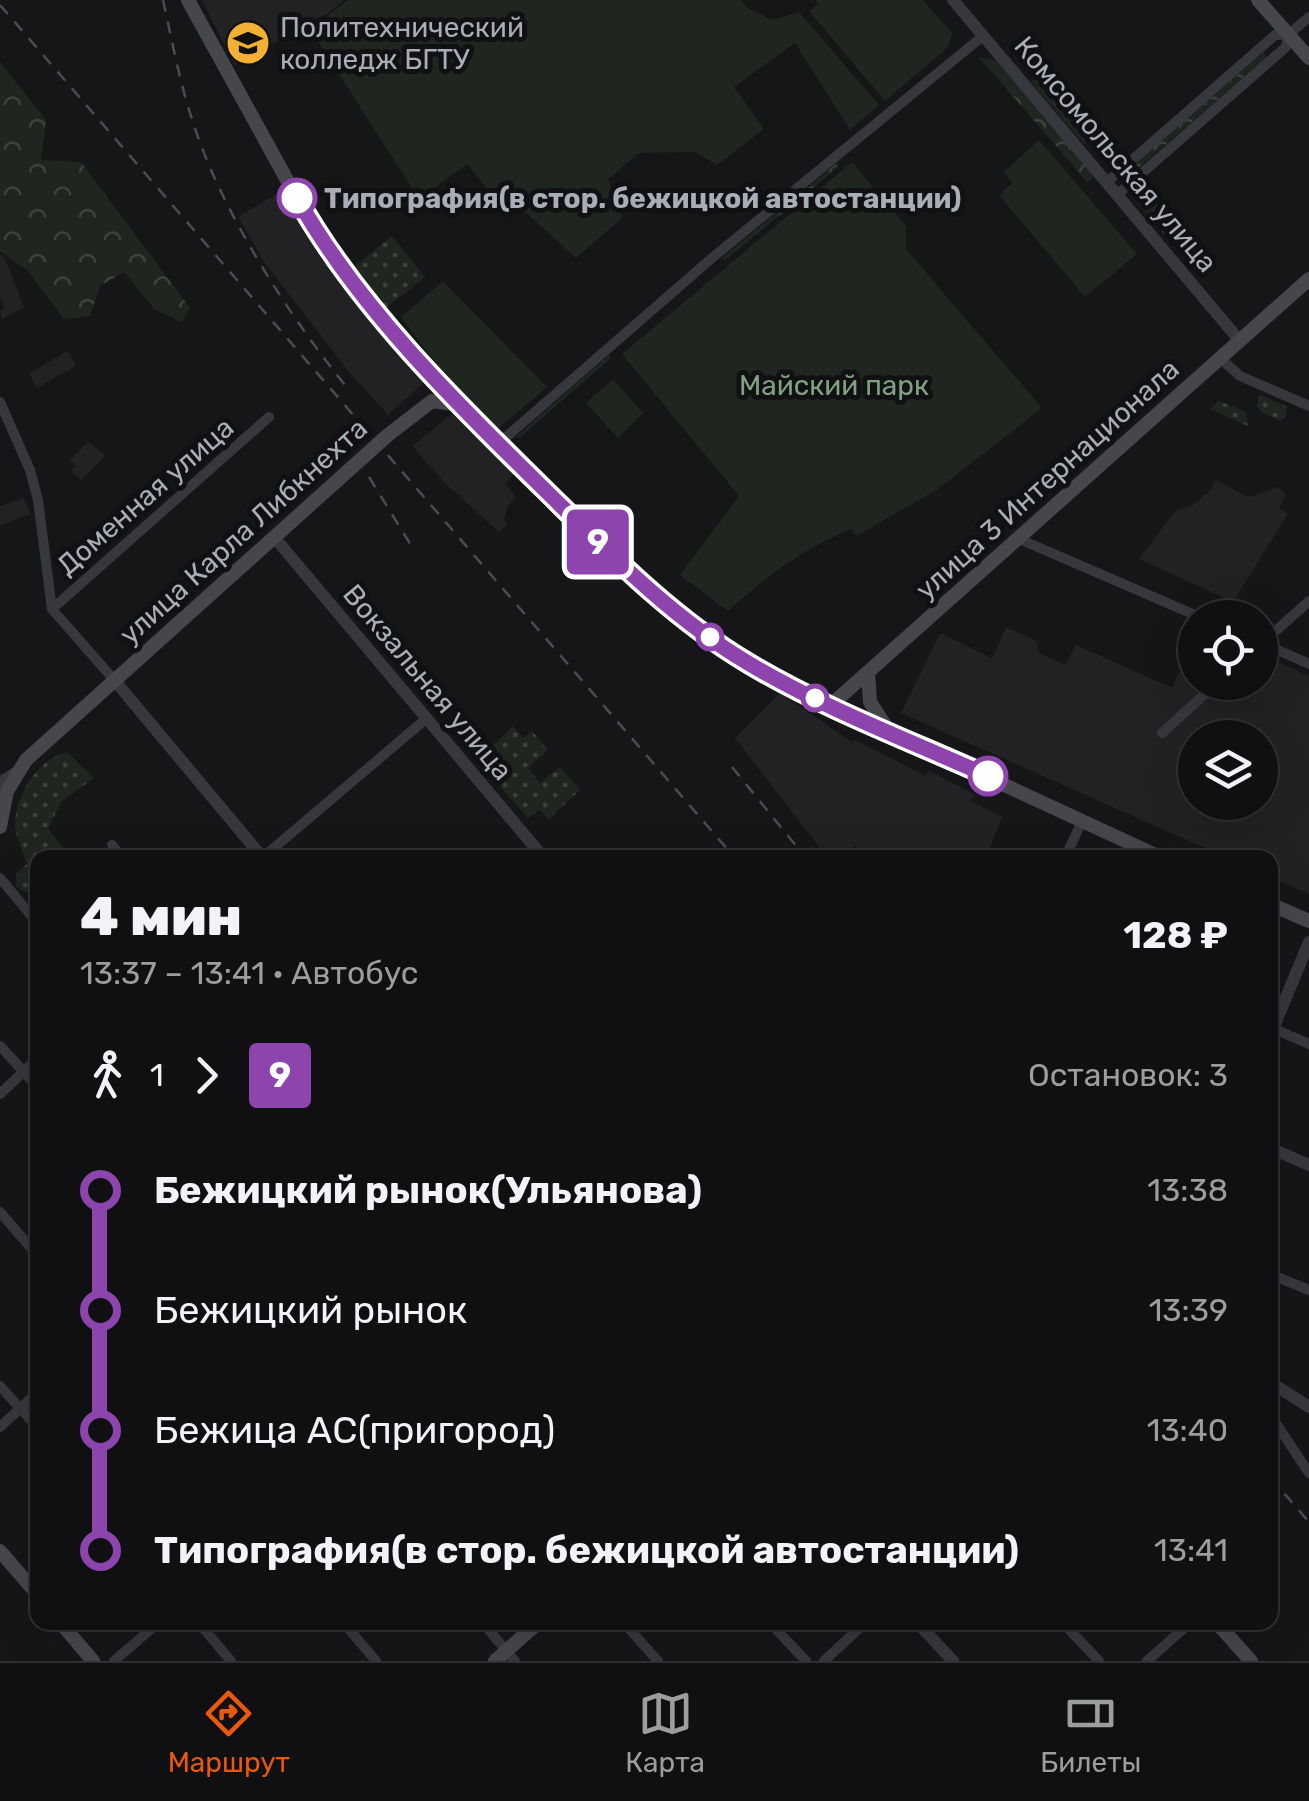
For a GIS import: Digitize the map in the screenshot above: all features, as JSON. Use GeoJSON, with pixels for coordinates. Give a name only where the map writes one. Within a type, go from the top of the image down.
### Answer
{"type":"FeatureCollection","features":[{"type":"Feature","properties":{"kind":"main road"},"geometry":{"type":"LineString","coordinates":[[188,0],[319,238],[461,406],[612,556],[691,624],[747,662],[830,705],[1145,850]]}},
{"type":"Feature","properties":{"kind":"main road"},"geometry":{"type":"LineString","coordinates":[[1258,0],[1309,58]]}},
{"type":"Feature","properties":{"kind":"main road","name":"улица 3 Интернационала"},"geometry":{"type":"LineString","coordinates":[[830,705],[1309,279]]}},
{"type":"Feature","properties":{"kind":"main road"},"geometry":{"type":"LineString","coordinates":[[435,376],[433,401],[461,406]]}},
{"type":"Feature","properties":{"kind":"main road","name":"улица Карла Либкнехта"},"geometry":{"type":"LineString","coordinates":[[17,772],[388,434],[433,401]]}},
{"type":"Feature","properties":{"kind":"main road"},"geometry":{"type":"LineString","coordinates":[[868,672],[870,702],[891,732]]}},
{"type":"Feature","properties":{"kind":"main road"},"geometry":{"type":"LineString","coordinates":[[0,827],[7,790],[17,772]]}},
{"type":"Feature","properties":{"kind":"main road"},"geometry":{"type":"LineString","coordinates":[[1278,907],[1309,921]]}},
{"type":"Feature","properties":{"kind":"main road"},"geometry":{"type":"LineString","coordinates":[[0,1551],[30,1587]]}},
{"type":"Feature","properties":{"kind":"main road"},"geometry":{"type":"LineString","coordinates":[[67,1630],[93,1661]]}},
{"type":"Feature","properties":{"kind":"main road"},"geometry":{"type":"LineString","coordinates":[[506,1658],[532,1630]]}},
{"type":"Feature","properties":{"kind":"main road"},"geometry":{"type":"LineString","coordinates":[[1223,1630],[1251,1661]]}},
{"type":"Feature","properties":{"kind":"street","name":"Комсомольская улица"},"geometry":{"type":"LineString","coordinates":[[953,0],[1240,340]]}},
{"type":"Feature","properties":{"kind":"street"},"geometry":{"type":"LineString","coordinates":[[1118,194],[1286,47],[1288,35],[1309,17]]}},
{"type":"Feature","properties":{"kind":"street"},"geometry":{"type":"LineString","coordinates":[[1108,182],[1275,35],[1288,35]]}},
{"type":"Feature","properties":{"kind":"street"},"geometry":{"type":"LineString","coordinates":[[498,444],[712,258],[983,36]]}},
{"type":"Feature","properties":{"kind":"street"},"geometry":{"type":"LineString","coordinates":[[1220,358],[1240,376],[1309,406]]}},
{"type":"Feature","properties":{"kind":"street"},"geometry":{"type":"LineString","coordinates":[[0,402],[6,429],[30,470],[38,500],[52,609],[257,850]]}},
{"type":"Feature","properties":{"kind":"street","name":"Доменная улица"},"geometry":{"type":"LineString","coordinates":[[52,609],[269,417]]}},
{"type":"Feature","properties":{"kind":"street","name":"Вокзальная улица"},"geometry":{"type":"LineString","coordinates":[[274,538],[537,850]]}},
{"type":"Feature","properties":{"kind":"street"},"geometry":{"type":"LineString","coordinates":[[1017,538],[1178,608]]}},
{"type":"Feature","properties":{"kind":"street"},"geometry":{"type":"LineString","coordinates":[[1278,628],[1309,601]]}},
{"type":"Feature","properties":{"kind":"street"},"geometry":{"type":"LineString","coordinates":[[1278,650],[1309,664]]}},
{"type":"Feature","properties":{"kind":"street"},"geometry":{"type":"LineString","coordinates":[[1162,733],[1198,700]]}},
{"type":"Feature","properties":{"kind":"street"},"geometry":{"type":"LineString","coordinates":[[271,850],[426,718]]}},
{"type":"Feature","properties":{"kind":"street"},"geometry":{"type":"LineString","coordinates":[[0,782],[17,772]]}},
{"type":"Feature","properties":{"kind":"street"},"geometry":{"type":"LineString","coordinates":[[1069,850],[1082,821]]}},
{"type":"Feature","properties":{"kind":"street"},"geometry":{"type":"LineString","coordinates":[[112,845],[116,850]]}},
{"type":"Feature","properties":{"kind":"street"},"geometry":{"type":"LineString","coordinates":[[0,878],[30,914]]}},
{"type":"Feature","properties":{"kind":"street"},"geometry":{"type":"LineString","coordinates":[[1278,1014],[1309,942]]}},
{"type":"Feature","properties":{"kind":"street"},"geometry":{"type":"LineString","coordinates":[[1278,1033],[1309,1044]]}},
{"type":"Feature","properties":{"kind":"street"},"geometry":{"type":"LineString","coordinates":[[0,1046],[30,1078]]}},
{"type":"Feature","properties":{"kind":"street"},"geometry":{"type":"LineString","coordinates":[[0,1094],[30,1065]]}},
{"type":"Feature","properties":{"kind":"street"},"geometry":{"type":"LineString","coordinates":[[1278,1151],[1309,1165]]}},
{"type":"Feature","properties":{"kind":"street"},"geometry":{"type":"LineString","coordinates":[[0,1212],[30,1247]]}},
{"type":"Feature","properties":{"kind":"street"},"geometry":{"type":"LineString","coordinates":[[1278,1277],[1309,1290]]}},
{"type":"Feature","properties":{"kind":"street"},"geometry":{"type":"LineString","coordinates":[[0,1386],[30,1418]]}},
{"type":"Feature","properties":{"kind":"street"},"geometry":{"type":"LineString","coordinates":[[1278,1387],[1309,1407]]}},
{"type":"Feature","properties":{"kind":"street"},"geometry":{"type":"LineString","coordinates":[[0,1427],[30,1399]]}},
{"type":"Feature","properties":{"kind":"street"},"geometry":{"type":"LineString","coordinates":[[1278,1426],[1309,1472]]}},
{"type":"Feature","properties":{"kind":"street"},"geometry":{"type":"LineString","coordinates":[[114,1661],[149,1630]]}},
{"type":"Feature","properties":{"kind":"street"},"geometry":{"type":"LineString","coordinates":[[205,1630],[231,1661]]}},
{"type":"Feature","properties":{"kind":"street"},"geometry":{"type":"LineString","coordinates":[[351,1630],[376,1661]]}},
{"type":"Feature","properties":{"kind":"street"},"geometry":{"type":"LineString","coordinates":[[487,1630],[506,1658]]}},
{"type":"Feature","properties":{"kind":"street"},"geometry":{"type":"LineString","coordinates":[[630,1630],[658,1661]]}},
{"type":"Feature","properties":{"kind":"street"},"geometry":{"type":"LineString","coordinates":[[777,1630],[806,1661]]}},
{"type":"Feature","properties":{"kind":"street"},"geometry":{"type":"LineString","coordinates":[[824,1661],[857,1630]]}},
{"type":"Feature","properties":{"kind":"street"},"geometry":{"type":"LineString","coordinates":[[924,1630],[953,1661]]}},
{"type":"Feature","properties":{"kind":"street"},"geometry":{"type":"LineString","coordinates":[[1069,1630],[1098,1661]]}},
{"type":"Feature","properties":{"kind":"street"},"geometry":{"type":"LineString","coordinates":[[1147,1661],[1182,1630]]}},
{"type":"Feature","properties":{"kind":"shaded area","name":"Политехнический колледж БГТУ"},"geometry":{"type":"Polygon","coordinates":[[[202,0],[345,0],[234,65],[202,0]]]}},
{"type":"Feature","properties":{"kind":"shaded area"},"geometry":{"type":"Polygon","coordinates":[[[282,191],[321,259],[428,379],[388,415],[349,372],[264,262],[238,217],[282,191]]]}},
{"type":"Feature","properties":{"kind":"shaded area"},"geometry":{"type":"Polygon","coordinates":[[[3,254],[24,307],[2,319],[0,256],[3,254]]]}},
{"type":"Feature","properties":{"kind":"shaded area"},"geometry":{"type":"Polygon","coordinates":[[[68,351],[76,366],[37,388],[29,373],[68,351]]]}},
{"type":"Feature","properties":{"kind":"shaded area"},"geometry":{"type":"Polygon","coordinates":[[[454,412],[515,472],[505,485],[516,497],[508,506],[504,519],[507,524],[499,532],[447,485],[412,446],[454,412]]]}},
{"type":"Feature","properties":{"kind":"shaded area"},"geometry":{"type":"Polygon","coordinates":[[[88,442],[106,455],[81,480],[71,471],[76,466],[70,460],[88,442]]]}},
{"type":"Feature","properties":{"kind":"shaded area"},"geometry":{"type":"Polygon","coordinates":[[[1216,480],[1248,497],[1279,487],[1286,495],[1279,508],[1288,514],[1234,600],[1139,559],[1175,511],[1193,505],[1216,480]]]}},
{"type":"Feature","properties":{"kind":"shaded area"},"geometry":{"type":"Polygon","coordinates":[[[24,498],[30,514],[0,526],[0,506],[24,498]]]}},
{"type":"Feature","properties":{"kind":"shaded area"},"geometry":{"type":"Polygon","coordinates":[[[1006,627],[1037,641],[1039,653],[1065,665],[1076,645],[1172,688],[1178,675],[1178,700],[1278,700],[1278,662],[1309,676],[1309,894],[1278,880],[1278,850],[1209,850],[901,713],[940,633],[992,658],[1006,627]]]}},
{"type":"Feature","properties":{"kind":"shaded area"},"geometry":{"type":"Polygon","coordinates":[[[780,693],[852,742],[855,740],[926,776],[929,771],[974,794],[971,801],[1002,817],[989,850],[858,850],[855,846],[850,850],[822,850],[735,738],[780,693]]]}},
{"type":"Feature","properties":{"kind":"green space"},"geometry":{"type":"Polygon","coordinates":[[[348,0],[741,0],[746,7],[772,20],[799,12],[879,105],[850,130],[795,43],[734,87],[764,129],[717,165],[695,152],[639,153],[608,179],[623,217],[576,258],[511,199],[499,204],[467,164],[419,199],[310,29],[348,0]]]}},
{"type":"Feature","properties":{"kind":"green space"},"geometry":{"type":"Polygon","coordinates":[[[816,0],[923,0],[952,33],[948,47],[885,101],[809,11],[818,4],[816,0]]]}},
{"type":"Feature","properties":{"kind":"green space"},"geometry":{"type":"Polygon","coordinates":[[[1263,53],[1267,57],[1136,170],[1133,165],[1263,53]]]}},
{"type":"Feature","properties":{"kind":"green space"},"geometry":{"type":"Polygon","coordinates":[[[979,57],[995,60],[1094,176],[1087,182],[979,57]]]}},
{"type":"Feature","properties":{"kind":"green space"},"geometry":{"type":"Polygon","coordinates":[[[0,62],[46,120],[41,160],[81,162],[190,308],[182,322],[154,309],[124,272],[100,286],[90,316],[64,319],[28,271],[0,251],[0,62]]]}},
{"type":"Feature","properties":{"kind":"green space"},"geometry":{"type":"Polygon","coordinates":[[[1039,75],[1092,137],[1084,144],[1031,82],[1039,75]]]}},
{"type":"Feature","properties":{"kind":"green space"},"geometry":{"type":"Polygon","coordinates":[[[1039,140],[1137,254],[1085,297],[999,195],[1012,183],[1004,172],[1039,140]]]}},
{"type":"Feature","properties":{"kind":"green space","name":"Майский парк"},"geometry":{"type":"Polygon","coordinates":[[[852,162],[906,226],[906,249],[1042,408],[938,489],[857,536],[851,529],[816,545],[728,611],[680,575],[739,496],[622,354],[852,162]]]}},
{"type":"Feature","properties":{"kind":"green space"},"geometry":{"type":"Polygon","coordinates":[[[836,164],[838,167],[724,261],[722,258],[836,164]]]}},
{"type":"Feature","properties":{"kind":"green space"},"geometry":{"type":"Polygon","coordinates":[[[1146,192],[1177,228],[1167,237],[1135,201],[1146,192]]]}},
{"type":"Feature","properties":{"kind":"green space"},"geometry":{"type":"Polygon","coordinates":[[[392,236],[425,277],[386,308],[353,267],[392,236]]]}},
{"type":"Feature","properties":{"kind":"green space"},"geometry":{"type":"Polygon","coordinates":[[[443,281],[547,387],[496,430],[432,359],[401,317],[443,281]]]}},
{"type":"Feature","properties":{"kind":"green space"},"geometry":{"type":"Polygon","coordinates":[[[609,355],[611,358],[517,436],[609,355]]]}},
{"type":"Feature","properties":{"kind":"green space"},"geometry":{"type":"Polygon","coordinates":[[[613,379],[643,413],[618,438],[586,403],[613,379]]]}},
{"type":"Feature","properties":{"kind":"green space"},"geometry":{"type":"Polygon","coordinates":[[[1259,394],[1287,407],[1281,421],[1261,412],[1257,406],[1259,394]]]}},
{"type":"Feature","properties":{"kind":"green space"},"geometry":{"type":"Polygon","coordinates":[[[1219,401],[1246,412],[1248,426],[1210,409],[1219,401]]]}},
{"type":"Feature","properties":{"kind":"green space"},"geometry":{"type":"Polygon","coordinates":[[[513,726],[523,738],[532,731],[548,750],[528,768],[540,783],[560,767],[580,790],[549,819],[539,810],[528,818],[477,761],[513,726]]]}},
{"type":"Feature","properties":{"kind":"green space"},"geometry":{"type":"Polygon","coordinates":[[[67,752],[94,778],[61,802],[48,829],[65,850],[30,850],[30,894],[16,887],[17,872],[27,864],[15,830],[16,814],[30,780],[56,756],[67,752]]]}},
{"type":"Feature","properties":{"kind":"railway"},"geometry":{"type":"LineString","coordinates":[[163,0],[187,104],[220,189],[258,261],[303,330],[349,390]]}},
{"type":"Feature","properties":{"kind":"railway"},"geometry":{"type":"LineString","coordinates":[[0,5],[728,850]]}},
{"type":"Feature","properties":{"kind":"railway"},"geometry":{"type":"LineString","coordinates":[[369,477],[412,547]]}},
{"type":"Feature","properties":{"kind":"railway"},"geometry":{"type":"LineString","coordinates":[[732,767],[799,850]]}},
{"type":"Feature","properties":{"kind":"railway"},"geometry":{"type":"LineString","coordinates":[[1278,1486],[1309,1522]]}},
{"type":"Feature","properties":{"kind":"bus line","name":"9"},"geometry":{"type":"LineString","coordinates":[[297,198],[319,238],[342,268],[461,406],[612,556],[691,624],[784,683],[988,776]]}},
{"type":"Feature","properties":{"kind":"place","name":"Политехнический колледж БГТУ"},"geometry":{"type":"Point","coordinates":[248,43]}},
{"type":"Feature","properties":{"kind":"place","name":"Типография(в стор. бежицкой автостанции)"},"geometry":{"type":"Point","coordinates":[297,198]}}]}
